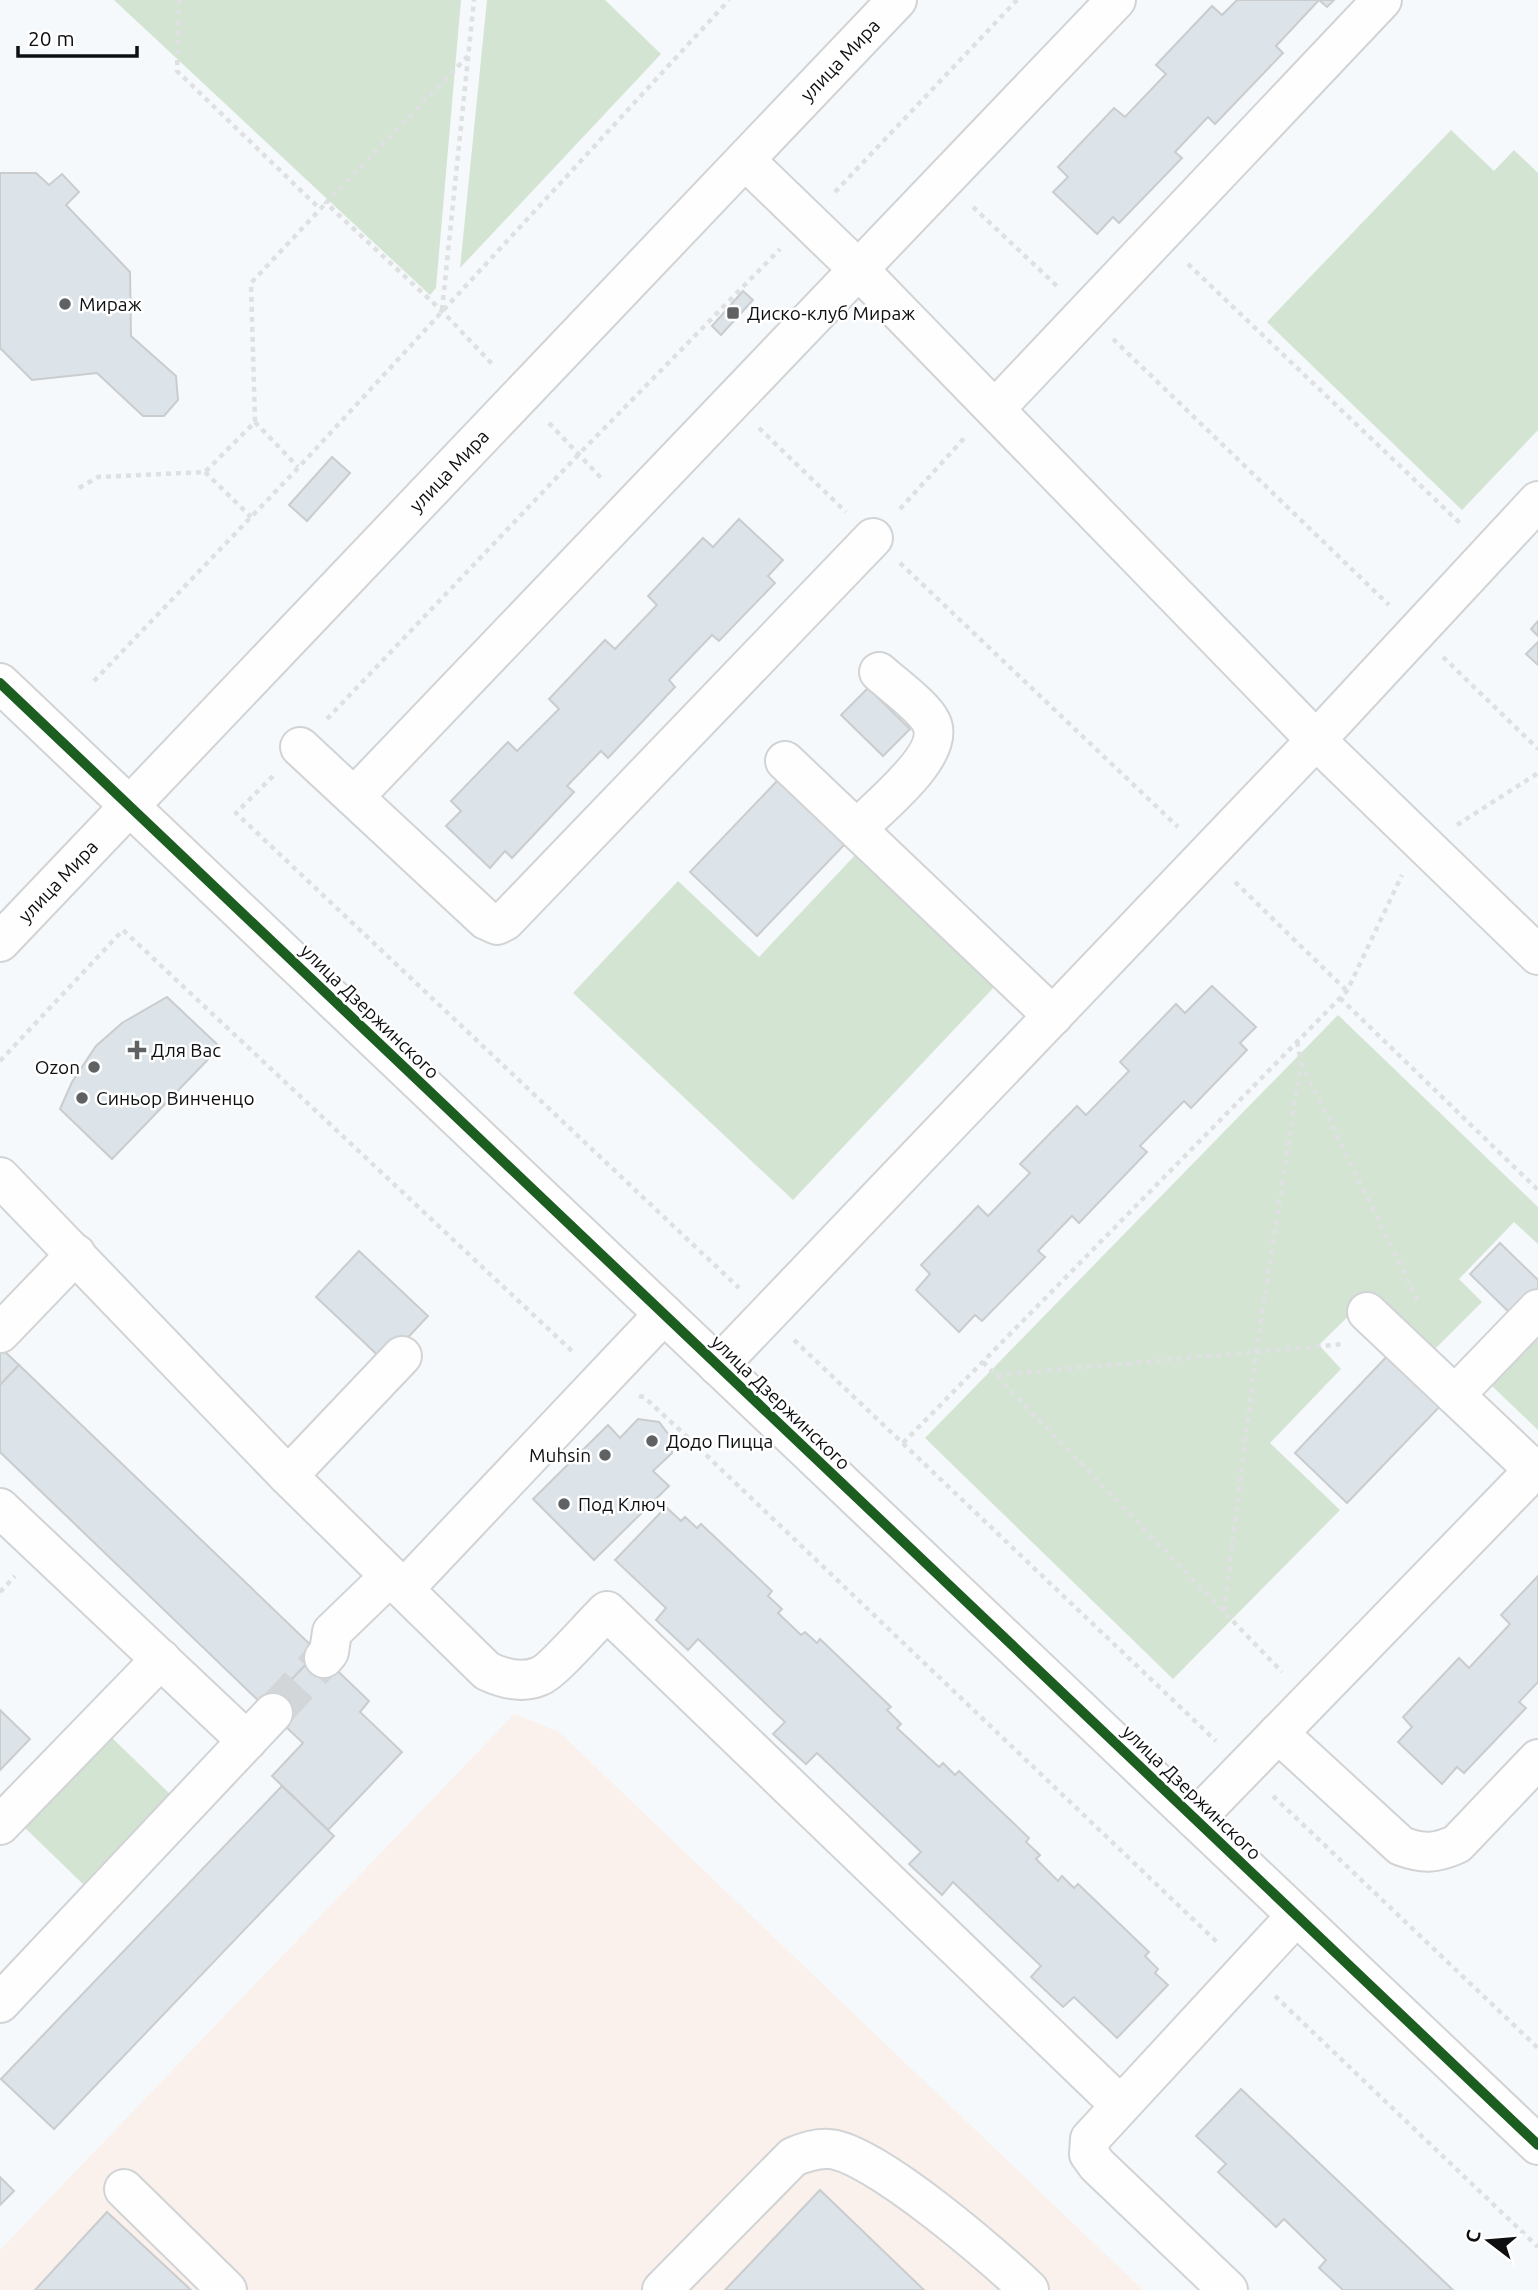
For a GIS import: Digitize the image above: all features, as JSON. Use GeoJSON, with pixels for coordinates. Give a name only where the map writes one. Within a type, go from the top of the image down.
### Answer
{"type":"FeatureCollection","features":[{"type":"Feature","properties":{"kind":"street","name":"улица Мира"},"geometry":{"type":"LineString","coordinates":[[0,942],[897,0]]}},
{"type":"Feature","properties":{"kind":"street"},"geometry":{"type":"LineString","coordinates":[[354,797],[1116,0]]}},
{"type":"Feature","properties":{"kind":"street"},"geometry":{"type":"LineString","coordinates":[[994,408],[1382,0]]}},
{"type":"Feature","properties":{"kind":"street"},"geometry":{"type":"LineString","coordinates":[[746,161],[859,270],[1316,740],[1538,955]]}},
{"type":"Feature","properties":{"kind":"street"},"geometry":{"type":"LineString","coordinates":[[719,1366],[1316,740],[1538,501]]}},
{"type":"Feature","properties":{"kind":"street"},"geometry":{"type":"LineString","coordinates":[[300,747],[486,920],[497,925],[505,921],[873,538]]}},
{"type":"Feature","properties":{"kind":"street"},"geometry":{"type":"LineString","coordinates":[[857,829],[929,755],[935,737],[931,720],[879,672]]}},
{"type":"Feature","properties":{"kind":"street","name":"улица Дзержинского"},"geometry":{"type":"LineString","coordinates":[[0,683],[1538,2145]]}},
{"type":"Feature","properties":{"kind":"street"},"geometry":{"type":"LineString","coordinates":[[785,761],[1053,1016]]}},
{"type":"Feature","properties":{"kind":"street"},"geometry":{"type":"LineString","coordinates":[[0,1177],[288,1476],[487,1671],[504,1679],[522,1680],[542,1676],[607,1611],[1120,2105]]}},
{"type":"Feature","properties":{"kind":"street"},"geometry":{"type":"LineString","coordinates":[[0,1333],[76,1254]]}},
{"type":"Feature","properties":{"kind":"street"},"geometry":{"type":"LineString","coordinates":[[1455,1395],[1538,1309]]}},
{"type":"Feature","properties":{"kind":"street"},"geometry":{"type":"LineString","coordinates":[[1195,1819],[1536,1468],[1367,1312]]}},
{"type":"Feature","properties":{"kind":"street"},"geometry":{"type":"LineString","coordinates":[[324,1658],[329,1652],[332,1632],[397,1583],[602,1380],[664,1314]]}},
{"type":"Feature","properties":{"kind":"street"},"geometry":{"type":"LineString","coordinates":[[288,1476],[402,1356]]}},
{"type":"Feature","properties":{"kind":"street"},"geometry":{"type":"LineString","coordinates":[[0,1508],[161,1659],[260,1727],[0,2003]]}},
{"type":"Feature","properties":{"kind":"street"},"geometry":{"type":"LineString","coordinates":[[0,1825],[161,1659]]}},
{"type":"Feature","properties":{"kind":"street"},"geometry":{"type":"LineString","coordinates":[[1278,1733],[1401,1846],[1422,1854],[1440,1852],[1457,1844],[1538,1759]]}},
{"type":"Feature","properties":{"kind":"street"},"geometry":{"type":"LineString","coordinates":[[1228,2290],[1097,2165],[1089,2154],[1090,2139],[1296,1916]]}},
{"type":"Feature","properties":{"kind":"street"},"geometry":{"type":"LineString","coordinates":[[662,2290],[793,2157],[808,2151],[831,2148],[871,2164],[989,2251],[1028,2290]]}},
{"type":"Feature","properties":{"kind":"street"},"geometry":{"type":"LineString","coordinates":[[124,2189],[227,2290]]}},
{"type":"Feature","properties":{"kind":"path"},"geometry":{"type":"LineString","coordinates":[[179,0],[177,71],[320,209]]}},
{"type":"Feature","properties":{"kind":"path"},"geometry":{"type":"LineString","coordinates":[[442,311],[474,0]]}},
{"type":"Feature","properties":{"kind":"path"},"geometry":{"type":"LineString","coordinates":[[94,681],[299,467],[729,0]]}},
{"type":"Feature","properties":{"kind":"path"},"geometry":{"type":"LineString","coordinates":[[1017,0],[808,221],[579,454],[236,813],[1538,2048]]}},
{"type":"Feature","properties":{"kind":"path"},"geometry":{"type":"LineString","coordinates":[[299,467],[255,422],[251,283],[468,55]]}},
{"type":"Feature","properties":{"kind":"path"},"geometry":{"type":"LineString","coordinates":[[944,180],[1538,748]]}},
{"type":"Feature","properties":{"kind":"path"},"geometry":{"type":"LineString","coordinates":[[326,203],[442,311]]}},
{"type":"Feature","properties":{"kind":"path"},"geometry":{"type":"LineString","coordinates":[[1159,236],[1490,552]]}},
{"type":"Feature","properties":{"kind":"path"},"geometry":{"type":"LineString","coordinates":[[732,402],[1347,991]]}},
{"type":"Feature","properties":{"kind":"path"},"geometry":{"type":"LineString","coordinates":[[873,538],[994,408]]}},
{"type":"Feature","properties":{"kind":"path"},"geometry":{"type":"LineString","coordinates":[[79,488],[98,477],[205,472],[255,422]]}},
{"type":"Feature","properties":{"kind":"path"},"geometry":{"type":"LineString","coordinates":[[205,472],[251,517]]}},
{"type":"Feature","properties":{"kind":"path"},"geometry":{"type":"LineString","coordinates":[[903,1443],[1347,991],[1404,870],[1461,821],[1538,773]]}},
{"type":"Feature","properties":{"kind":"path"},"geometry":{"type":"LineString","coordinates":[[0,1060],[123,930],[618,1395],[644,1397],[1538,2247]]}},
{"type":"Feature","properties":{"kind":"path"},"geometry":{"type":"LineString","coordinates":[[1340,998],[1538,1190]]}},
{"type":"Feature","properties":{"kind":"path"},"geometry":{"type":"LineString","coordinates":[[1297,1041],[1301,1062],[1419,1304]]}},
{"type":"Feature","properties":{"kind":"path"},"geometry":{"type":"LineString","coordinates":[[1224,1611],[1256,1353],[1301,1062]]}},
{"type":"Feature","properties":{"kind":"path"},"geometry":{"type":"LineString","coordinates":[[996,1376],[1394,1338]]}},
{"type":"Feature","properties":{"kind":"path"},"geometry":{"type":"LineString","coordinates":[[983,1362],[1309,1701]]}},
{"type":"Feature","properties":{"kind":"shaded area"},"geometry":{"type":"Polygon","coordinates":[[[514,1714],[559,1732],[1143,2290],[0,2290],[0,2250],[514,1714]]]}},
{"type":"Feature","properties":{"kind":"green space"},"geometry":{"type":"Polygon","coordinates":[[[114,0],[461,0],[436,288],[430,295],[114,0]]]}},
{"type":"Feature","properties":{"kind":"green space"},"geometry":{"type":"Polygon","coordinates":[[[487,0],[605,0],[661,54],[460,268],[487,0]]]}},
{"type":"Feature","properties":{"kind":"green space"},"geometry":{"type":"Polygon","coordinates":[[[1451,130],[1494,171],[1514,150],[1538,173],[1538,430],[1462,510],[1267,322],[1451,130]]]}},
{"type":"Feature","properties":{"kind":"green space"},"geometry":{"type":"Polygon","coordinates":[[[859,851],[999,982],[793,1200],[573,993],[678,881],[759,957],[859,851]]]}},
{"type":"Feature","properties":{"kind":"green space"},"geometry":{"type":"Polygon","coordinates":[[[1338,1015],[1538,1207],[1538,1244],[1514,1222],[1459,1279],[1482,1302],[1432,1352],[1373,1292],[1319,1345],[1341,1369],[1270,1443],[1340,1510],[1173,1679],[925,1438],[1338,1015]]]}},
{"type":"Feature","properties":{"kind":"green space"},"geometry":{"type":"Polygon","coordinates":[[[1538,1339],[1538,1430],[1492,1386],[1538,1339]]]}},
{"type":"Feature","properties":{"kind":"green space"},"geometry":{"type":"Polygon","coordinates":[[[108,1734],[170,1794],[83,1884],[22,1825],[108,1734]]]}},
{"type":"Feature","properties":{"kind":"building"},"geometry":{"type":"Polygon","coordinates":[[[1237,0],[1319,0],[1276,46],[1283,53],[1215,124],[1208,117],[1175,152],[1182,158],[1119,223],[1113,217],[1097,234],[1053,192],[1068,177],[1058,167],[1114,108],[1125,117],[1166,74],[1156,65],[1212,6],[1222,15],[1237,0]]]}},
{"type":"Feature","properties":{"kind":"building"},"geometry":{"type":"Polygon","coordinates":[[[1319,0],[1334,0],[1327,7],[1319,0]]]}},
{"type":"Feature","properties":{"kind":"building","name":"Мираж"},"geometry":{"type":"Polygon","coordinates":[[[0,173],[36,173],[49,185],[62,174],[79,192],[66,205],[130,272],[131,336],[176,376],[178,400],[164,416],[143,416],[97,373],[32,380],[0,348],[0,173]]]}},
{"type":"Feature","properties":{"kind":"building"},"geometry":{"type":"Polygon","coordinates":[[[743,291],[753,300],[721,335],[712,326],[743,291]]]}},
{"type":"Feature","properties":{"kind":"building"},"geometry":{"type":"Polygon","coordinates":[[[332,457],[350,473],[307,521],[289,505],[332,457]]]}},
{"type":"Feature","properties":{"kind":"building"},"geometry":{"type":"Polygon","coordinates":[[[739,519],[783,560],[768,576],[775,583],[719,641],[712,635],[669,680],[675,687],[608,758],[601,751],[567,786],[574,792],[512,858],[505,851],[490,868],[446,826],[461,811],[451,801],[508,742],[517,751],[559,709],[549,699],[605,640],[615,649],[657,605],[648,596],[703,538],[713,547],[739,519]]]}},
{"type":"Feature","properties":{"kind":"building"},"geometry":{"type":"Polygon","coordinates":[[[1538,621],[1538,636],[1531,629],[1538,621]]]}},
{"type":"Feature","properties":{"kind":"building"},"geometry":{"type":"Polygon","coordinates":[[[1538,642],[1538,665],[1526,654],[1538,642]]]}},
{"type":"Feature","properties":{"kind":"building"},"geometry":{"type":"Polygon","coordinates":[[[868,688],[910,729],[883,756],[841,715],[868,688]]]}},
{"type":"Feature","properties":{"kind":"building"},"geometry":{"type":"Polygon","coordinates":[[[778,780],[845,844],[757,936],[690,872],[778,780]]]}},
{"type":"Feature","properties":{"kind":"building"},"geometry":{"type":"Polygon","coordinates":[[[1212,986],[1256,1027],[1240,1043],[1247,1050],[1191,1108],[1184,1101],[1140,1146],[1147,1152],[1079,1223],[1072,1216],[1038,1251],[1045,1257],[982,1321],[975,1315],[959,1332],[916,1290],[930,1274],[921,1265],[978,1206],[988,1216],[1030,1173],[1020,1164],[1077,1106],[1086,1115],[1129,1071],[1120,1062],[1176,1004],[1185,1013],[1212,986]]]}},
{"type":"Feature","properties":{"kind":"building"},"geometry":{"type":"Polygon","coordinates":[[[167,997],[220,1047],[112,1159],[60,1109],[72,1082],[96,1046],[122,1023],[167,997]]]}},
{"type":"Feature","properties":{"kind":"building"},"geometry":{"type":"Polygon","coordinates":[[[1500,1243],[1538,1280],[1538,1289],[1512,1315],[1470,1274],[1500,1243]]]}},
{"type":"Feature","properties":{"kind":"building"},"geometry":{"type":"Polygon","coordinates":[[[359,1251],[428,1316],[385,1362],[316,1297],[359,1251]]]}},
{"type":"Feature","properties":{"kind":"building"},"geometry":{"type":"Polygon","coordinates":[[[0,1347],[19,1365],[0,1385],[0,1347]]]}},
{"type":"Feature","properties":{"kind":"building"},"geometry":{"type":"Polygon","coordinates":[[[1392,1351],[1445,1401],[1347,1503],[1295,1453],[1392,1351]]]}},
{"type":"Feature","properties":{"kind":"building"},"geometry":{"type":"Polygon","coordinates":[[[19,1365],[318,1652],[265,1707],[0,1452],[0,1385],[19,1365]]]}},
{"type":"Feature","properties":{"kind":"building"},"geometry":{"type":"Polygon","coordinates":[[[638,1419],[659,1422],[672,1439],[672,1453],[653,1471],[669,1486],[594,1560],[533,1499],[608,1425],[620,1438],[638,1419]]]}},
{"type":"Feature","properties":{"kind":"building"},"geometry":{"type":"Polygon","coordinates":[[[666,1507],[681,1521],[685,1517],[697,1528],[701,1524],[772,1591],[768,1596],[782,1609],[778,1613],[801,1635],[805,1632],[817,1643],[820,1639],[891,1707],[887,1710],[901,1724],[897,1728],[939,1767],[943,1763],[955,1775],[959,1771],[1029,1838],[1026,1842],[1040,1855],[1036,1859],[1058,1881],[1062,1876],[1074,1888],[1078,1884],[1149,1952],[1145,1956],[1158,1969],[1155,1973],[1168,1985],[1117,2038],[1074,1997],[1063,2007],[1031,1977],[1041,1966],[953,1882],[942,1895],[909,1864],[921,1852],[817,1753],[806,1764],[773,1734],[785,1722],[698,1639],[688,1650],[656,1620],[666,1608],[615,1560],[666,1507]]]}},
{"type":"Feature","properties":{"kind":"building"},"geometry":{"type":"Polygon","coordinates":[[[1538,1576],[1538,1682],[1519,1702],[1526,1708],[1464,1773],[1457,1767],[1442,1784],[1398,1742],[1412,1727],[1403,1717],[1459,1658],[1469,1668],[1510,1624],[1501,1615],[1538,1576]]]}},
{"type":"Feature","properties":{"kind":"building"},"geometry":{"type":"Polygon","coordinates":[[[318,1652],[369,1701],[360,1712],[402,1752],[328,1830],[272,1776],[303,1743],[265,1707],[318,1652]]]}},
{"type":"Feature","properties":{"kind":"building"},"geometry":{"type":"Polygon","coordinates":[[[0,1710],[30,1739],[0,1770],[0,1710]]]}},
{"type":"Feature","properties":{"kind":"building"},"geometry":{"type":"Polygon","coordinates":[[[282,1786],[334,1836],[54,2129],[1,2079],[282,1786]]]}},
{"type":"Feature","properties":{"kind":"building"},"geometry":{"type":"Polygon","coordinates":[[[1241,2089],[1453,2290],[1343,2290],[1319,2268],[1326,2260],[1284,2219],[1276,2227],[1218,2172],[1226,2164],[1196,2136],[1241,2089]]]}},
{"type":"Feature","properties":{"kind":"building"},"geometry":{"type":"Polygon","coordinates":[[[0,2177],[14,2191],[0,2205],[0,2177]]]}},
{"type":"Feature","properties":{"kind":"building"},"geometry":{"type":"Polygon","coordinates":[[[820,2190],[924,2290],[725,2290],[820,2190]]]}},
{"type":"Feature","properties":{"kind":"building"},"geometry":{"type":"Polygon","coordinates":[[[107,2212],[191,2290],[35,2290],[107,2212]]]}},
{"type":"Feature","properties":{"kind":"tunnel"},"geometry":{"type":"LineString","coordinates":[[273,1713],[324,1658]]}},
{"type":"Feature","properties":{"kind":"cycle path"},"geometry":{"type":"LineString","coordinates":[[0,683],[1538,2145]]}},
{"type":"Feature","properties":{"kind":"place","name":"Мираж"},"geometry":{"type":"Point","coordinates":[65,304]}},
{"type":"Feature","properties":{"kind":"place","name":"Диско-клуб Мираж"},"geometry":{"type":"Point","coordinates":[733,313]}},
{"type":"Feature","properties":{"kind":"place","name":"Для Вас"},"geometry":{"type":"Point","coordinates":[137,1050]}},
{"type":"Feature","properties":{"kind":"place","name":"Ozon"},"geometry":{"type":"Point","coordinates":[94,1067]}},
{"type":"Feature","properties":{"kind":"place","name":"Синьор Винченцо"},"geometry":{"type":"Point","coordinates":[82,1098]}},
{"type":"Feature","properties":{"kind":"place","name":"Додо Пицца"},"geometry":{"type":"Point","coordinates":[652,1441]}},
{"type":"Feature","properties":{"kind":"place","name":"Muhsin"},"geometry":{"type":"Point","coordinates":[605,1455]}},
{"type":"Feature","properties":{"kind":"place","name":"Под Ключ"},"geometry":{"type":"Point","coordinates":[564,1504]}}]}
